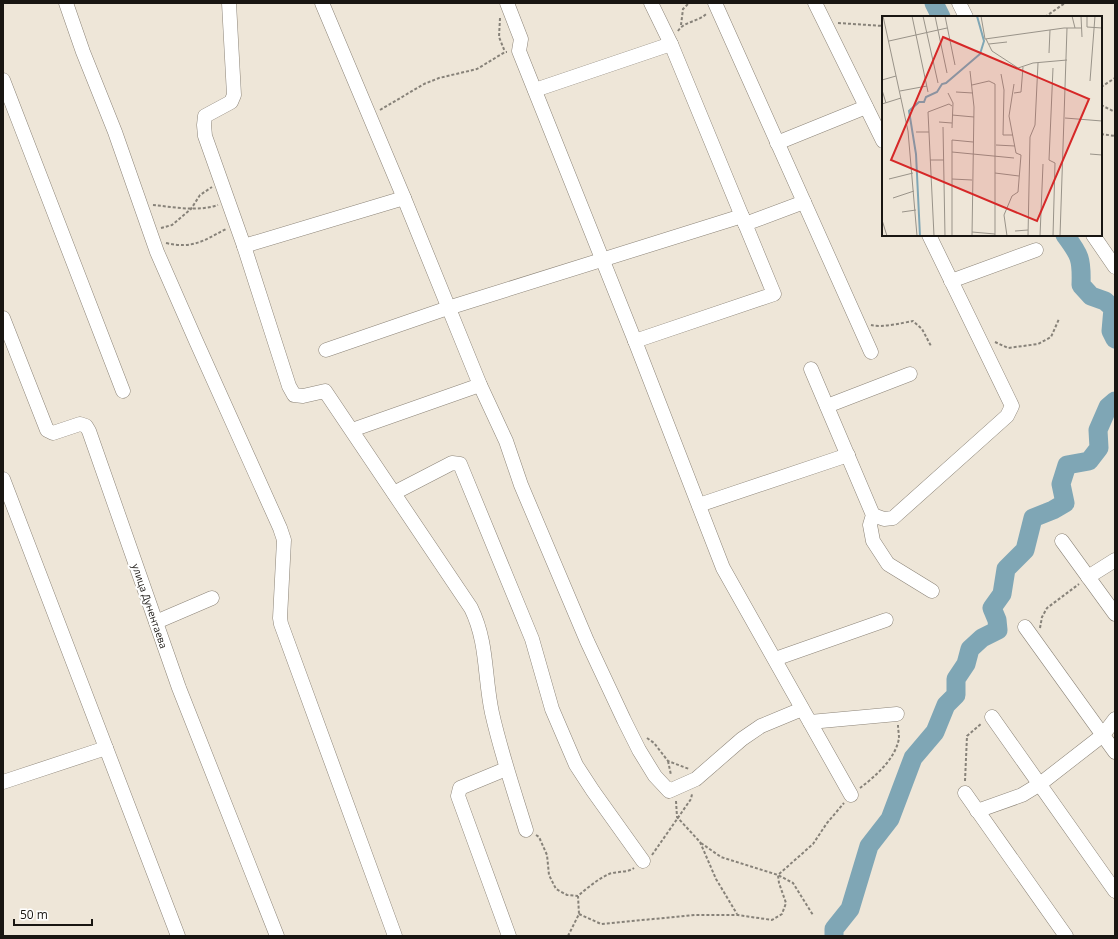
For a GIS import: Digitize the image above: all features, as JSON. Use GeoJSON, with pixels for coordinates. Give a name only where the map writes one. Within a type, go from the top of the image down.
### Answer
{"type":"FeatureCollection","features":[{"type":"Feature","properties":{"kind":"street"},"geometry":{"type":"LineString","coordinates":[[66,3],[83,52],[115,132],[152,236],[196,341],[280,528],[284,540],[280,618],[281,624],[395,936]]}},
{"type":"Feature","properties":{"kind":"street"},"geometry":{"type":"LineString","coordinates":[[228,3],[234,95],[231,102],[205,116],[205,136],[244,246],[289,386],[294,395],[303,396],[325,391],[471,608],[477,621],[483,642],[492,711],[506,769],[526,830]]}},
{"type":"Feature","properties":{"kind":"street"},"geometry":{"type":"LineString","coordinates":[[322,3],[404,198],[480,385],[506,441],[521,485],[587,641],[639,750],[655,776],[669,791],[696,779],[742,738],[761,726],[802,709]]}},
{"type":"Feature","properties":{"kind":"street"},"geometry":{"type":"LineString","coordinates":[[507,3],[521,39],[512,51],[534,90],[635,341],[723,568],[851,795]]}},
{"type":"Feature","properties":{"kind":"street"},"geometry":{"type":"LineString","coordinates":[[635,341],[774,294],[671,44],[651,3]]}},
{"type":"Feature","properties":{"kind":"street"},"geometry":{"type":"LineString","coordinates":[[815,3],[882,139]]}},
{"type":"Feature","properties":{"kind":"street"},"geometry":{"type":"LineString","coordinates":[[959,3],[966,16]]}},
{"type":"Feature","properties":{"kind":"street"},"geometry":{"type":"LineString","coordinates":[[715,4],[871,352]]}},
{"type":"Feature","properties":{"kind":"street"},"geometry":{"type":"LineString","coordinates":[[534,90],[671,44]]}},
{"type":"Feature","properties":{"kind":"street"},"geometry":{"type":"LineString","coordinates":[[3,80],[123,391]]}},
{"type":"Feature","properties":{"kind":"street"},"geometry":{"type":"LineString","coordinates":[[777,142],[866,107]]}},
{"type":"Feature","properties":{"kind":"street"},"geometry":{"type":"LineString","coordinates":[[244,246],[404,198]]}},
{"type":"Feature","properties":{"kind":"street"},"geometry":{"type":"LineString","coordinates":[[326,350],[448,308],[602,260],[804,202]]}},
{"type":"Feature","properties":{"kind":"street"},"geometry":{"type":"LineString","coordinates":[[873,515],[884,519],[893,518],[1011,411],[1012,406],[930,236]]}},
{"type":"Feature","properties":{"kind":"street"},"geometry":{"type":"LineString","coordinates":[[1094,236],[1115,267]]}},
{"type":"Feature","properties":{"kind":"street"},"geometry":{"type":"LineString","coordinates":[[952,281],[1036,250]]}},
{"type":"Feature","properties":{"kind":"street","name":"улица Дунентаева"},"geometry":{"type":"LineString","coordinates":[[3,318],[47,430],[52,433],[80,424],[86,426],[89,431],[179,688],[277,936]]}},
{"type":"Feature","properties":{"kind":"street"},"geometry":{"type":"LineString","coordinates":[[811,369],[873,515],[870,525],[873,540],[888,564],[932,591]]}},
{"type":"Feature","properties":{"kind":"street"},"geometry":{"type":"LineString","coordinates":[[827,406],[910,374]]}},
{"type":"Feature","properties":{"kind":"street"},"geometry":{"type":"LineString","coordinates":[[352,430],[480,385]]}},
{"type":"Feature","properties":{"kind":"street"},"geometry":{"type":"LineString","coordinates":[[699,506],[848,455]]}},
{"type":"Feature","properties":{"kind":"street"},"geometry":{"type":"LineString","coordinates":[[394,493],[452,463],[460,464],[532,639],[552,710],[576,765],[643,861]]}},
{"type":"Feature","properties":{"kind":"street"},"geometry":{"type":"LineString","coordinates":[[3,479],[178,936]]}},
{"type":"Feature","properties":{"kind":"street"},"geometry":{"type":"LineString","coordinates":[[1062,541],[1115,614]]}},
{"type":"Feature","properties":{"kind":"street"},"geometry":{"type":"LineString","coordinates":[[1088,577],[1115,560]]}},
{"type":"Feature","properties":{"kind":"street"},"geometry":{"type":"LineString","coordinates":[[156,622],[212,598]]}},
{"type":"Feature","properties":{"kind":"street"},"geometry":{"type":"LineString","coordinates":[[775,659],[886,620]]}},
{"type":"Feature","properties":{"kind":"street"},"geometry":{"type":"LineString","coordinates":[[1025,627],[1115,752]]}},
{"type":"Feature","properties":{"kind":"street"},"geometry":{"type":"LineString","coordinates":[[810,722],[897,714]]}},
{"type":"Feature","properties":{"kind":"street"},"geometry":{"type":"LineString","coordinates":[[992,717],[1115,891]]}},
{"type":"Feature","properties":{"kind":"street"},"geometry":{"type":"LineString","coordinates":[[978,811],[1022,795],[1040,784],[1103,735],[1115,719]]}},
{"type":"Feature","properties":{"kind":"street"},"geometry":{"type":"LineString","coordinates":[[3,782],[106,748]]}},
{"type":"Feature","properties":{"kind":"street"},"geometry":{"type":"LineString","coordinates":[[506,769],[460,788],[458,796],[509,936]]}},
{"type":"Feature","properties":{"kind":"street"},"geometry":{"type":"LineString","coordinates":[[965,794],[1066,936]]}},
{"type":"Feature","properties":{"kind":"path"},"geometry":{"type":"LineString","coordinates":[[369,116],[424,84],[438,78],[477,69],[512,51],[499,37],[500,15],[507,3]]}},
{"type":"Feature","properties":{"kind":"path"},"geometry":{"type":"LineString","coordinates":[[671,44],[681,26],[683,9],[689,3]]}},
{"type":"Feature","properties":{"kind":"path"},"geometry":{"type":"LineString","coordinates":[[1046,16],[1065,3]]}},
{"type":"Feature","properties":{"kind":"path"},"geometry":{"type":"LineString","coordinates":[[681,26],[703,17],[715,4]]}},
{"type":"Feature","properties":{"kind":"path"},"geometry":{"type":"LineString","coordinates":[[825,22],[882,26]]}},
{"type":"Feature","properties":{"kind":"path"},"geometry":{"type":"LineString","coordinates":[[1102,86],[1115,78]]}},
{"type":"Feature","properties":{"kind":"path"},"geometry":{"type":"LineString","coordinates":[[1102,106],[1115,112]]}},
{"type":"Feature","properties":{"kind":"path"},"geometry":{"type":"LineString","coordinates":[[1102,134],[1115,136]]}},
{"type":"Feature","properties":{"kind":"path"},"geometry":{"type":"LineString","coordinates":[[152,236],[172,225],[191,209],[200,195],[220,180]]}},
{"type":"Feature","properties":{"kind":"path"},"geometry":{"type":"LineString","coordinates":[[141,204],[191,209],[208,208],[228,202]]}},
{"type":"Feature","properties":{"kind":"path"},"geometry":{"type":"LineString","coordinates":[[152,236],[173,245],[188,246],[200,243],[236,224]]}},
{"type":"Feature","properties":{"kind":"path"},"geometry":{"type":"LineString","coordinates":[[979,336],[1008,348],[1038,344],[1051,337],[1059,319]]}},
{"type":"Feature","properties":{"kind":"path"},"geometry":{"type":"LineString","coordinates":[[857,320],[875,326],[913,321],[922,329],[931,346]]}},
{"type":"Feature","properties":{"kind":"path"},"geometry":{"type":"LineString","coordinates":[[1036,643],[1042,617],[1047,608],[1088,577]]}},
{"type":"Feature","properties":{"kind":"path"},"geometry":{"type":"LineString","coordinates":[[778,875],[813,844],[827,822],[851,795],[870,781],[890,760],[899,738],[897,714]]}},
{"type":"Feature","properties":{"kind":"path"},"geometry":{"type":"LineString","coordinates":[[965,794],[966,736],[992,717]]}},
{"type":"Feature","properties":{"kind":"path"},"geometry":{"type":"LineString","coordinates":[[642,734],[654,743],[668,761],[688,769],[709,768]]}},
{"type":"Feature","properties":{"kind":"path"},"geometry":{"type":"LineString","coordinates":[[526,830],[539,837],[547,854],[549,876],[556,889],[567,895],[578,896],[592,884],[610,874],[631,870],[652,855],[677,817],[691,799],[696,779]]}},
{"type":"Feature","properties":{"kind":"path"},"geometry":{"type":"LineString","coordinates":[[677,817],[700,842],[721,857],[778,875],[793,883],[813,915]]}},
{"type":"Feature","properties":{"kind":"path"},"geometry":{"type":"LineString","coordinates":[[700,842],[716,879],[738,915]]}},
{"type":"Feature","properties":{"kind":"path"},"geometry":{"type":"LineString","coordinates":[[579,914],[600,924],[695,915],[738,915],[772,920],[782,914],[786,903],[778,875]]}},
{"type":"Feature","properties":{"kind":"path"},"geometry":{"type":"LineString","coordinates":[[568,936],[579,914],[578,896]]}},
{"type":"Feature","properties":{"kind":"waterway"},"geometry":{"type":"LineString","coordinates":[[934,3],[940,16]]}},
{"type":"Feature","properties":{"kind":"waterway"},"geometry":{"type":"LineString","coordinates":[[1066,236],[1079,258],[1081,285],[1091,296],[1105,301],[1113,308],[1111,331],[1115,339]]}},
{"type":"Feature","properties":{"kind":"waterway"},"geometry":{"type":"LineString","coordinates":[[834,936],[834,929],[850,909],[869,846],[890,819],[913,758],[935,732],[946,705],[956,695],[956,679],[966,664],[970,649],[982,638],[998,630],[997,620],[992,608],[1002,594],[1006,569],[1025,550],[1033,518],[1053,510],[1065,503],[1061,484],[1067,465],[1089,461],[1099,448],[1098,430],[1108,407],[1115,401]]}}]}
